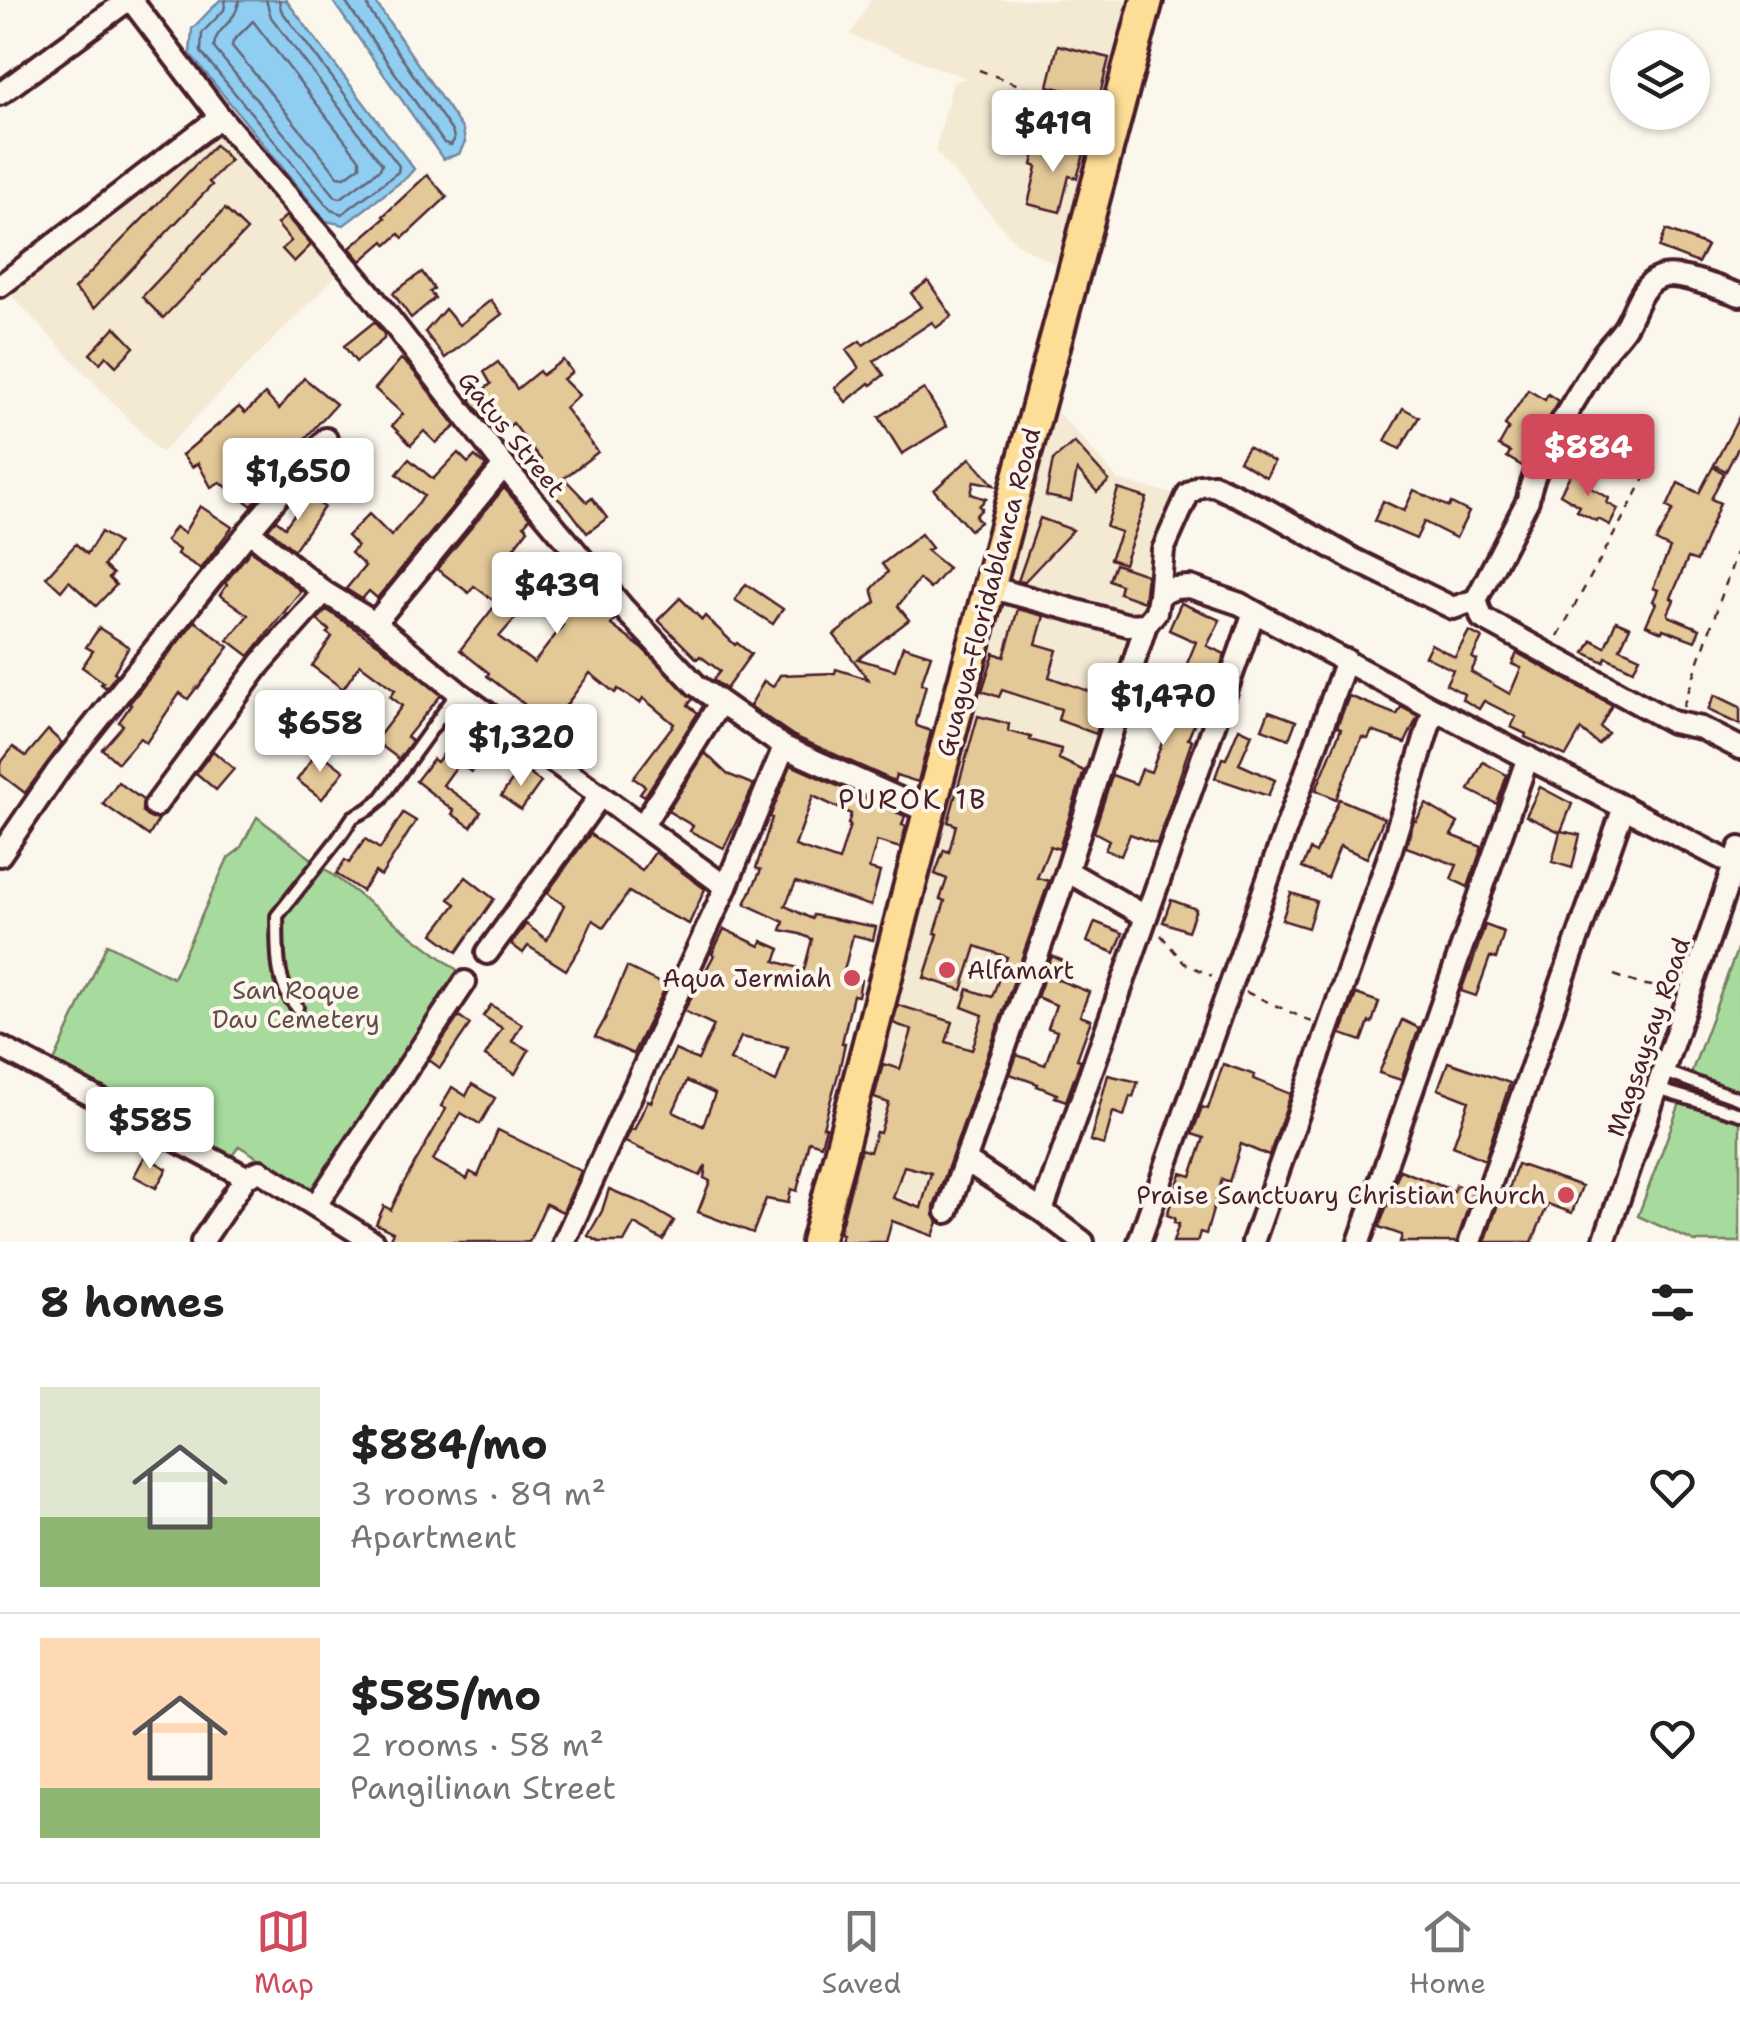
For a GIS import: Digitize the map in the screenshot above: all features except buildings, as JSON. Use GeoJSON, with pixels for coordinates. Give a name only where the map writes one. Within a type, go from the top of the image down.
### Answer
{"type":"FeatureCollection","features":[{"type":"Feature","properties":{"kind":"main road","name":"Guagua-Floridablanca Road"},"geometry":{"type":"LineString","coordinates":[[817,1242],[1147,0]]}},
{"type":"Feature","properties":{"kind":"street"},"geometry":{"type":"LineString","coordinates":[[0,94],[129,0]]}},
{"type":"Feature","properties":{"kind":"street","name":"Gatus Street"},"geometry":{"type":"LineString","coordinates":[[129,0],[220,117],[368,290],[504,466],[624,610],[696,684],[784,747],[929,812]]}},
{"type":"Feature","properties":{"kind":"street"},"geometry":{"type":"LineString","coordinates":[[0,286],[220,117]]}},
{"type":"Feature","properties":{"kind":"street"},"geometry":{"type":"LineString","coordinates":[[947,1212],[1068,871],[1146,624],[1156,612],[1163,550],[1188,494],[1200,486],[1214,484],[1453,608],[1476,600],[1528,500],[1552,441],[1602,356],[1655,278],[1670,274],[1740,294]]}},
{"type":"Feature","properties":{"kind":"street"},"geometry":{"type":"LineString","coordinates":[[0,855],[58,770],[326,439]]}},
{"type":"Feature","properties":{"kind":"street"},"geometry":{"type":"LineString","coordinates":[[375,624],[504,466]]}},
{"type":"Feature","properties":{"kind":"street"},"geometry":{"type":"LineString","coordinates":[[249,531],[324,592],[375,624],[458,692],[726,887]]}},
{"type":"Feature","properties":{"kind":"street"},"geometry":{"type":"LineString","coordinates":[[1159,595],[1190,587],[1240,604],[1624,807],[1737,857]]}},
{"type":"Feature","properties":{"kind":"street"},"geometry":{"type":"LineString","coordinates":[[989,588],[1128,625],[1146,624]]}},
{"type":"Feature","properties":{"kind":"street"},"geometry":{"type":"LineString","coordinates":[[156,806],[262,663],[324,592]]}},
{"type":"Feature","properties":{"kind":"street"},"geometry":{"type":"LineString","coordinates":[[1476,600],[1482,618],[1672,722],[1701,728],[1740,748]]}},
{"type":"Feature","properties":{"kind":"street"},"geometry":{"type":"LineString","coordinates":[[1042,1211],[1254,612]]}},
{"type":"Feature","properties":{"kind":"street"},"geometry":{"type":"LineString","coordinates":[[1139,1242],[1346,660]]}},
{"type":"Feature","properties":{"kind":"street"},"geometry":{"type":"LineString","coordinates":[[642,824],[720,703]]}},
{"type":"Feature","properties":{"kind":"street"},"geometry":{"type":"LineString","coordinates":[[1253,1242],[1388,859],[1434,709]]}},
{"type":"Feature","properties":{"kind":"street"},"geometry":{"type":"LineString","coordinates":[[564,1242],[726,887],[784,747]]}},
{"type":"Feature","properties":{"kind":"street"},"geometry":{"type":"LineString","coordinates":[[1359,1242],[1528,757]]}},
{"type":"Feature","properties":{"kind":"street"},"geometry":{"type":"LineString","coordinates":[[487,953],[600,796]]}},
{"type":"Feature","properties":{"kind":"street"},"geometry":{"type":"LineString","coordinates":[[1470,1242],[1624,807]]}},
{"type":"Feature","properties":{"kind":"street","name":"Magsaysay Road"},"geometry":{"type":"LineString","coordinates":[[1604,1242],[1737,857]]}},
{"type":"Feature","properties":{"kind":"street"},"geometry":{"type":"LineString","coordinates":[[1068,871],[1145,916]]}},
{"type":"Feature","properties":{"kind":"street"},"geometry":{"type":"LineString","coordinates":[[316,1205],[465,982]]}},
{"type":"Feature","properties":{"kind":"street"},"geometry":{"type":"LineString","coordinates":[[0,1047],[316,1205],[373,1242]]}},
{"type":"Feature","properties":{"kind":"street"},"geometry":{"type":"LineString","coordinates":[[966,1160],[1083,1242]]}},
{"type":"Feature","properties":{"kind":"street"},"geometry":{"type":"LineString","coordinates":[[202,1242],[253,1174]]}},
{"type":"Feature","properties":{"kind":"lane"},"geometry":{"type":"LineString","coordinates":[[298,1008],[287,996],[280,978],[278,916],[352,817],[382,799],[458,692]]}},
{"type":"Feature","properties":{"kind":"lane"},"geometry":{"type":"LineString","coordinates":[[1659,1080],[1740,1100]]}},
{"type":"Feature","properties":{"kind":"lane"},"geometry":{"type":"LineString","coordinates":[[1659,1080],[1740,1114]]}},
{"type":"Feature","properties":{"kind":"path"},"geometry":{"type":"LineString","coordinates":[[979,70],[1116,120]]}},
{"type":"Feature","properties":{"kind":"path"},"geometry":{"type":"LineString","coordinates":[[1548,654],[1649,471]]}},
{"type":"Feature","properties":{"kind":"path"},"geometry":{"type":"LineString","coordinates":[[1672,722],[1685,704],[1740,543]]}},
{"type":"Feature","properties":{"kind":"path"},"geometry":{"type":"LineString","coordinates":[[1614,975],[1639,984],[1690,990]]}},
{"type":"Feature","properties":{"kind":"shaded area"},"geometry":{"type":"Polygon","coordinates":[[[871,0],[1134,0],[1062,268],[1017,244],[935,151],[953,82],[966,78],[850,35],[871,0]]]}},
{"type":"Feature","properties":{"kind":"shaded area"},"geometry":{"type":"Polygon","coordinates":[[[207,134],[228,138],[339,273],[161,453],[8,292],[207,134]]]}},
{"type":"Feature","properties":{"kind":"shaded area"},"geometry":{"type":"Polygon","coordinates":[[[1059,413],[1117,480],[1175,494],[1187,489],[1148,606],[1141,611],[1127,615],[1007,582],[1052,417],[1059,413]]]}},
{"type":"Feature","properties":{"kind":"shaded area"},"geometry":{"type":"Polygon","coordinates":[[[1001,597],[1133,630],[1137,637],[942,1209],[935,1210],[844,1176],[1001,597]]]}},
{"type":"Feature","properties":{"kind":"green space","name":"San Roque Dau Cemetery"},"geometry":{"type":"Polygon","coordinates":[[[257,817],[465,976],[320,1189],[306,1188],[239,1146],[230,1159],[52,1066],[107,944],[173,978],[228,858],[240,849],[257,817]]]}},
{"type":"Feature","properties":{"kind":"green space"},"geometry":{"type":"Polygon","coordinates":[[[1738,947],[1740,1242],[1695,1242],[1638,1216],[1738,947]]]}},
{"type":"Feature","properties":{"kind":"water"},"geometry":{"type":"Polygon","coordinates":[[[220,0],[286,0],[414,169],[407,177],[344,225],[326,221],[190,54],[192,29],[220,0]]]}},
{"type":"Feature","properties":{"kind":"water"},"geometry":{"type":"Polygon","coordinates":[[[332,0],[374,0],[463,130],[465,142],[459,154],[443,159],[332,0]]]}},
{"type":"Feature","properties":{"kind":"place","name":"Alfamart"},"geometry":{"type":"Point","coordinates":[947,970]}},
{"type":"Feature","properties":{"kind":"place","name":"Aqua Jermiah"},"geometry":{"type":"Point","coordinates":[852,978]}},
{"type":"Feature","properties":{"kind":"place","name":"Praise Sanctuary Christian Church"},"geometry":{"type":"Point","coordinates":[1566,1195]}},
{"type":"Feature","properties":{"kind":"district","name":"PUROK 1B"},"geometry":{"type":"Point","coordinates":[913,799]}}]}
